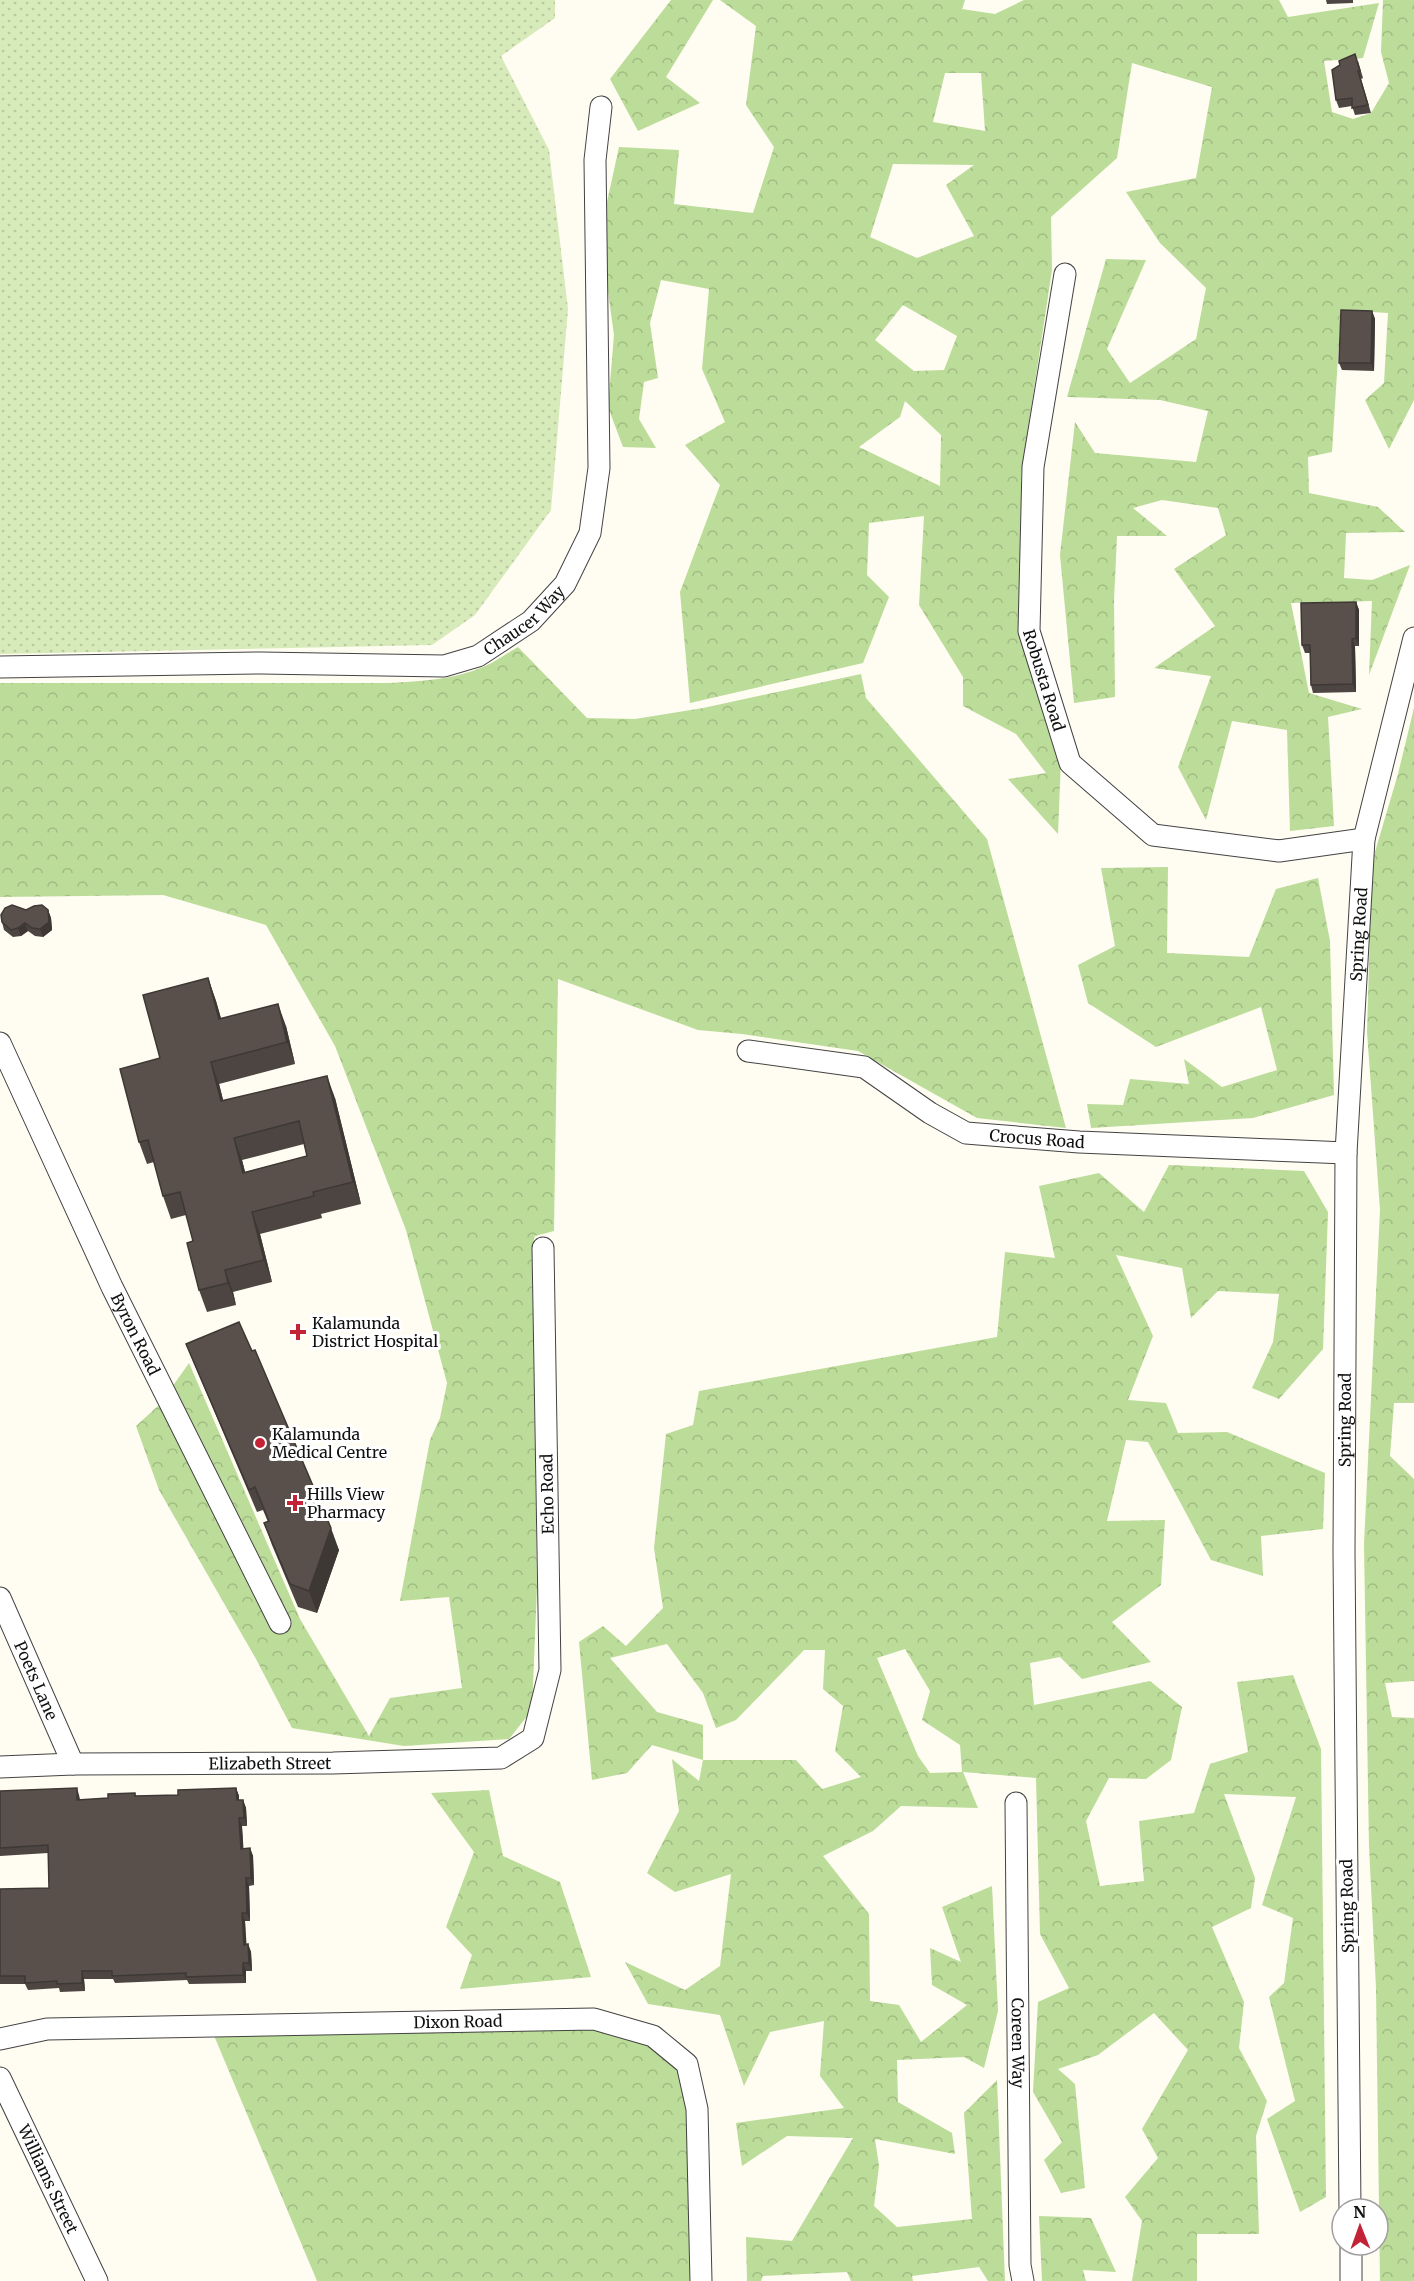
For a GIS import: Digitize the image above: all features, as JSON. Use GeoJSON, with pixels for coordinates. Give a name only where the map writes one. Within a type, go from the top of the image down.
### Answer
{"type":"FeatureCollection","features":[{"type":"Feature","properties":{"kind":"street","name":"Chaucer Way"},"geometry":{"type":"LineString","coordinates":[[0,668],[261,663],[444,666],[478,656],[531,621],[565,584],[590,533],[599,468],[595,160],[601,107]]}},
{"type":"Feature","properties":{"kind":"street","name":"Robusta Road"},"geometry":{"type":"LineString","coordinates":[[1065,274],[1033,467],[1029,631],[1070,763],[1152,835],[1279,851],[1364,839]]}},
{"type":"Feature","properties":{"kind":"street","name":"Spring Road"},"geometry":{"type":"LineString","coordinates":[[1350,2197],[1344,1564],[1346,1153],[1364,839],[1414,638]]}},
{"type":"Feature","properties":{"kind":"street","name":"Byron Road"},"geometry":{"type":"LineString","coordinates":[[0,1043],[112,1287],[280,1623]]}},
{"type":"Feature","properties":{"kind":"street","name":"Crocus Road"},"geometry":{"type":"LineString","coordinates":[[748,1051],[864,1067],[930,1113],[966,1133],[1079,1142],[1346,1153]]}},
{"type":"Feature","properties":{"kind":"street","name":"Echo Road"},"geometry":{"type":"LineString","coordinates":[[533,1738],[550,1670],[543,1248]]}},
{"type":"Feature","properties":{"kind":"street","name":"Poets Lane"},"geometry":{"type":"LineString","coordinates":[[0,1598],[73,1764]]}},
{"type":"Feature","properties":{"kind":"street","name":"Elizabeth Street"},"geometry":{"type":"LineString","coordinates":[[0,1767],[73,1764],[333,1763],[501,1758],[533,1738]]}},
{"type":"Feature","properties":{"kind":"street","name":"Coreen Way"},"geometry":{"type":"LineString","coordinates":[[1017,1803],[1020,2265],[1023,2281]]}},
{"type":"Feature","properties":{"kind":"street","name":"Dixon Road"},"geometry":{"type":"LineString","coordinates":[[0,2038],[47,2029],[594,2019],[653,2036],[687,2064],[697,2109],[701,2281]]}},
{"type":"Feature","properties":{"kind":"street","name":"Williams Street"},"geometry":{"type":"LineString","coordinates":[[0,2078],[97,2281]]}},
{"type":"Feature","properties":{"kind":"street"},"geometry":{"type":"LineString","coordinates":[[1351,2257],[1351,2281]]}},
{"type":"Feature","properties":{"kind":"green space"},"geometry":{"type":"Polygon","coordinates":[[[0,0],[555,0],[555,18],[501,56],[549,150],[568,309],[551,510],[475,615],[432,645],[0,654],[0,0]]]}},
{"type":"Feature","properties":{"kind":"green space"},"geometry":{"type":"Polygon","coordinates":[[[671,0],[713,0],[666,77],[700,103],[638,131],[610,79],[671,0]]]}},
{"type":"Feature","properties":{"kind":"green space"},"geometry":{"type":"Polygon","coordinates":[[[720,0],[965,0],[962,9],[995,14],[1024,0],[1279,0],[1288,17],[1379,3],[1363,58],[1324,61],[1332,112],[1353,119],[1371,113],[1389,83],[1381,52],[1383,0],[1414,0],[1414,400],[1389,449],[1365,400],[1384,383],[1388,313],[1341,310],[1332,452],[1308,457],[1309,493],[1378,507],[1405,532],[1346,533],[1344,578],[1372,580],[1410,565],[1369,675],[1372,601],[1291,603],[1309,693],[1362,709],[1328,717],[1334,826],[1290,831],[1287,730],[1232,721],[1206,820],[1178,767],[1211,676],[1154,668],[1215,626],[1174,569],[1226,535],[1218,508],[1162,500],[1133,508],[1167,536],[1117,536],[1114,601],[1115,697],[1074,703],[1060,555],[1075,422],[1095,453],[1196,462],[1208,411],[1160,400],[1067,397],[1106,259],[1146,260],[1107,349],[1130,383],[1196,339],[1206,288],[1160,243],[1126,192],[1196,178],[1212,87],[1132,63],[1117,158],[1051,217],[1052,270],[1021,475],[1022,621],[1061,759],[1058,834],[1008,779],[1046,773],[1016,734],[963,706],[963,677],[919,605],[924,516],[869,523],[867,575],[889,597],[863,663],[690,703],[680,592],[720,485],[685,445],[725,422],[702,369],[709,289],[661,280],[650,323],[658,378],[644,382],[639,419],[656,448],[623,447],[608,407],[614,335],[600,234],[619,147],[679,150],[674,204],[753,213],[774,147],[746,105],[756,26],[720,0]],[[945,73],[933,122],[985,131],[981,73],[945,73]],[[893,164],[870,237],[917,258],[974,236],[946,185],[974,165],[893,164]],[[903,305],[875,340],[914,371],[944,370],[957,336],[903,305]],[[905,401],[900,417],[859,447],[940,486],[941,435],[905,401]]]}},
{"type":"Feature","properties":{"kind":"green space"},"geometry":{"type":"Polygon","coordinates":[[[518,647],[587,718],[635,719],[703,708],[861,674],[866,698],[987,839],[1066,1128],[977,1118],[858,1051],[698,1030],[558,979],[554,1231],[535,1236],[532,1247],[537,1587],[532,1710],[509,1739],[404,1746],[292,1728],[256,1659],[159,1490],[136,1426],[160,1404],[189,1363],[300,1619],[369,1736],[390,1698],[462,1688],[449,1597],[400,1601],[430,1440],[440,1418],[447,1383],[406,1230],[335,1046],[266,925],[163,895],[0,897],[0,683],[388,683],[438,679],[473,671],[494,662],[518,647]]]}},
{"type":"Feature","properties":{"kind":"green space"},"geometry":{"type":"Polygon","coordinates":[[[1414,708],[1414,1403],[1394,1403],[1390,1456],[1414,1479],[1414,1681],[1385,1683],[1392,1717],[1414,1718],[1414,2281],[1380,2281],[1380,2257],[1390,2257],[1390,2197],[1379,2197],[1376,1988],[1369,1846],[1364,1544],[1380,1210],[1367,1032],[1372,862],[1398,774],[1414,708]]]}},
{"type":"Feature","properties":{"kind":"green space"},"geometry":{"type":"Polygon","coordinates":[[[1168,867],[1167,953],[1249,957],[1276,889],[1318,878],[1330,941],[1334,1095],[1253,1118],[1091,1128],[1087,1104],[1123,1105],[1130,1079],[1189,1084],[1184,1059],[1222,1087],[1277,1070],[1261,1007],[1156,1047],[1088,1003],[1078,965],[1115,946],[1101,868],[1168,867]]]}},
{"type":"Feature","properties":{"kind":"green space"},"geometry":{"type":"Polygon","coordinates":[[[1169,1165],[1304,1171],[1328,1212],[1323,1349],[1279,1399],[1252,1388],[1273,1342],[1279,1294],[1218,1291],[1191,1318],[1182,1268],[1116,1255],[1153,1336],[1128,1400],[1166,1403],[1178,1433],[1227,1432],[1325,1473],[1323,1529],[1261,1536],[1263,1576],[1211,1560],[1148,1442],[1126,1440],[1107,1521],[1165,1520],[1161,1585],[1112,1622],[1151,1662],[1082,1679],[1060,1657],[1030,1663],[1034,1705],[1150,1681],[1182,1707],[1171,1760],[1146,1779],[1109,1778],[1086,1821],[1100,1886],[1144,1881],[1139,1821],[1194,1813],[1210,1764],[1248,1752],[1237,1682],[1293,1675],[1321,1749],[1326,2197],[1300,2212],[1267,2119],[1295,2101],[1269,1997],[1284,1983],[1293,1918],[1262,1905],[1296,1797],[1224,1794],[1255,1878],[1251,1908],[1212,1927],[1244,2002],[1239,2048],[1267,2101],[1256,2136],[1259,2234],[1197,2234],[1197,2281],[1132,2281],[1142,2221],[1125,2197],[1158,2158],[1142,2129],[1188,2050],[1154,2013],[1098,2055],[1058,2069],[1075,2084],[1085,2188],[1061,2193],[1044,2160],[1062,2142],[1033,2092],[1038,2002],[1069,1988],[1040,1934],[1036,1778],[963,1772],[978,1808],[901,1806],[873,1831],[823,1856],[869,1914],[870,2001],[899,2005],[921,2042],[967,2005],[932,1985],[930,1948],[961,1962],[942,1907],[992,1886],[998,2011],[984,2068],[964,2057],[897,2060],[898,2102],[952,2133],[955,2154],[875,2139],[879,2166],[874,2206],[897,2227],[972,2219],[964,2113],[997,2080],[1005,2281],[988,2281],[979,2267],[912,2276],[913,2281],[851,2281],[847,2272],[763,2276],[761,2281],[747,2281],[746,2237],[792,2241],[853,2138],[787,2136],[742,2166],[736,2123],[844,2108],[820,2076],[824,2021],[770,2032],[744,2086],[720,2015],[648,2004],[625,1962],[685,1990],[720,1966],[731,1874],[675,1892],[647,1873],[679,1811],[672,1759],[699,1781],[703,1760],[652,1745],[627,1773],[592,1780],[579,1642],[603,1626],[626,1646],[663,1608],[654,1548],[666,1434],[693,1425],[699,1391],[997,1337],[1005,1252],[1055,1258],[1039,1186],[1099,1173],[1144,1212],[1169,1165]],[[667,1644],[610,1658],[657,1712],[703,1725],[703,1760],[796,1760],[822,1789],[861,1777],[835,1751],[843,1706],[823,1689],[825,1650],[804,1650],[736,1720],[716,1728],[703,1693],[667,1644]],[[905,1649],[877,1658],[918,1756],[930,1773],[962,1772],[960,1745],[922,1720],[930,1691],[905,1649]]]}},
{"type":"Feature","properties":{"kind":"green space"},"geometry":{"type":"Polygon","coordinates":[[[489,1790],[503,1856],[560,1882],[591,1977],[460,1989],[472,1955],[446,1927],[474,1852],[431,1793],[489,1790]]]}},
{"type":"Feature","properties":{"kind":"green space"},"geometry":{"type":"Polygon","coordinates":[[[594,2019],[687,2064],[698,2281],[317,2281],[210,2026],[594,2019]]]}},
{"type":"Feature","properties":{"kind":"green space"},"geometry":{"type":"Polygon","coordinates":[[[1039,2216],[1091,2218],[1116,2272],[1083,2270],[1086,2281],[1042,2281],[1039,2216]]]}},
{"type":"Feature","properties":{"kind":"building"},"geometry":{"type":"Polygon","coordinates":[[[1355,54],[1368,105],[1352,108],[1352,98],[1336,100],[1332,70],[1340,65],[1339,61],[1355,54]]]}},
{"type":"Feature","properties":{"kind":"building"},"geometry":{"type":"Polygon","coordinates":[[[1341,310],[1372,311],[1371,363],[1339,363],[1341,310]]]}},
{"type":"Feature","properties":{"kind":"building"},"geometry":{"type":"Polygon","coordinates":[[[1356,602],[1356,638],[1352,639],[1353,684],[1311,685],[1310,645],[1302,645],[1301,603],[1356,602]]]}},
{"type":"Feature","properties":{"kind":"building"},"geometry":{"type":"Polygon","coordinates":[[[12,905],[26,910],[42,905],[48,910],[49,922],[40,929],[32,928],[25,923],[11,930],[2,922],[1,915],[5,908],[12,905]]]}},
{"type":"Feature","properties":{"kind":"building"},"geometry":{"type":"Polygon","coordinates":[[[208,978],[219,1019],[278,1004],[287,1042],[211,1062],[221,1101],[327,1076],[353,1182],[313,1192],[314,1196],[252,1212],[264,1260],[225,1270],[228,1283],[199,1290],[187,1243],[193,1241],[180,1192],[163,1196],[148,1140],[139,1142],[120,1069],[160,1058],[143,995],[208,978]],[[299,1121],[234,1138],[243,1173],[307,1156],[299,1121]]]}},
{"type":"Feature","properties":{"kind":"building","name":"Kalamunda Medical Centre"},"geometry":{"type":"Polygon","coordinates":[[[239,1322],[252,1351],[255,1350],[331,1528],[309,1591],[290,1584],[264,1523],[269,1521],[255,1487],[249,1490],[186,1344],[239,1322]]]}},
{"type":"Feature","properties":{"kind":"building"},"geometry":{"type":"Polygon","coordinates":[[[77,1788],[77,1800],[108,1798],[108,1794],[178,1795],[178,1790],[236,1788],[237,1800],[243,1800],[244,1818],[239,1818],[241,1849],[250,1848],[251,1878],[246,1878],[247,1913],[242,1913],[244,1945],[248,1944],[249,1963],[243,1963],[243,1975],[186,1977],[186,1973],[112,1976],[112,1971],[82,1971],[82,1983],[57,1984],[57,1981],[25,1983],[25,1976],[0,1976],[0,1889],[49,1888],[48,1845],[0,1848],[0,1791],[77,1788]]]}},
{"type":"Feature","properties":{"kind":"place","name":"Kalamunda District Hospital"},"geometry":{"type":"Point","coordinates":[298,1332]}},
{"type":"Feature","properties":{"kind":"place","name":"Kalamunda Medical Centre"},"geometry":{"type":"Point","coordinates":[260,1443]}},
{"type":"Feature","properties":{"kind":"place","name":"Hills View Pharmacy"},"geometry":{"type":"Point","coordinates":[295,1503]}}]}
